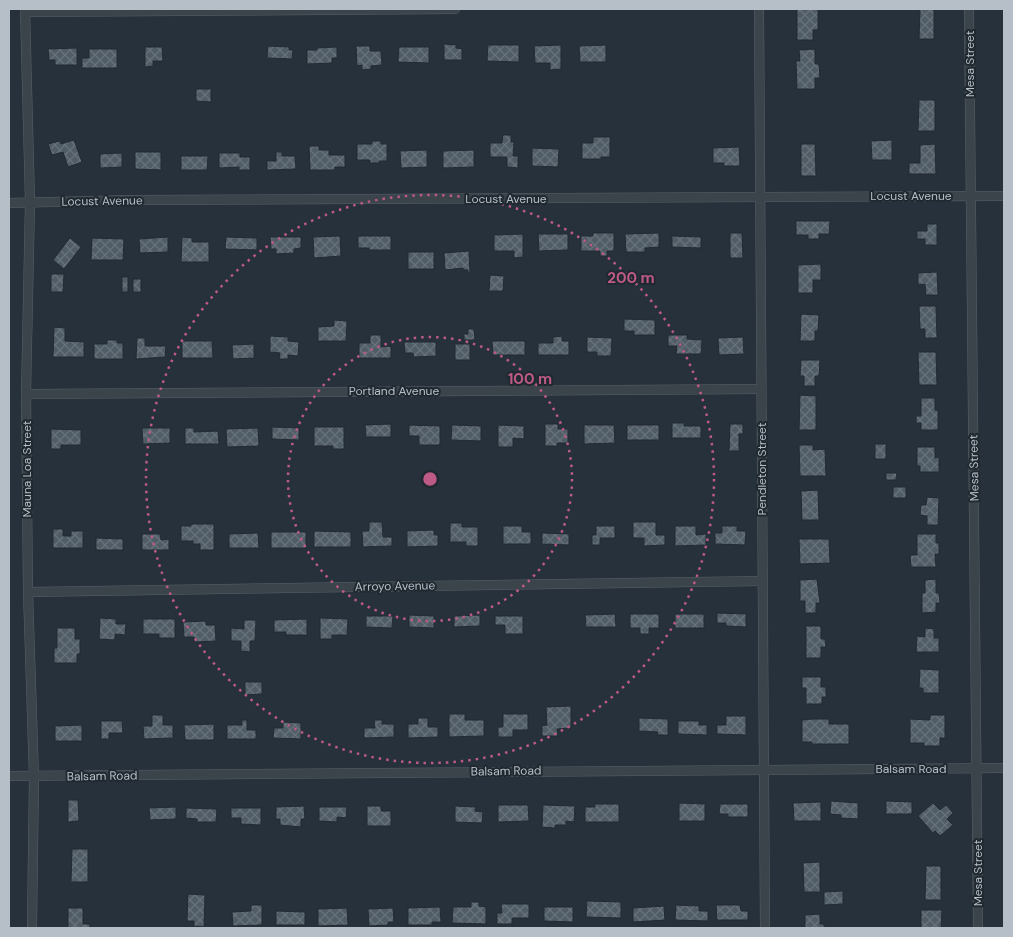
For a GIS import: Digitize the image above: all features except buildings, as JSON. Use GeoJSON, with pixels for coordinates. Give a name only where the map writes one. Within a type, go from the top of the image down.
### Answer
{"type":"FeatureCollection","features":[{"type":"Feature","properties":{"kind":"street"},"geometry":{"type":"LineString","coordinates":[[25,11],[456,9]]}},
{"type":"Feature","properties":{"kind":"street","name":"Pendleton Street"},"geometry":{"type":"LineString","coordinates":[[759,9],[765,928]]}},
{"type":"Feature","properties":{"kind":"street","name":"Mesa Street"},"geometry":{"type":"LineString","coordinates":[[969,9],[978,768],[978,928]]}},
{"type":"Feature","properties":{"kind":"street","name":"Mauna Loa Street"},"geometry":{"type":"LineString","coordinates":[[25,11],[30,202],[26,394],[28,592],[34,776],[32,928]]}},
{"type":"Feature","properties":{"kind":"street","name":"Locust Avenue"},"geometry":{"type":"LineString","coordinates":[[9,203],[1004,196]]}},
{"type":"Feature","properties":{"kind":"street","name":"Portland Avenue"},"geometry":{"type":"LineString","coordinates":[[26,394],[762,388]]}},
{"type":"Feature","properties":{"kind":"street","name":"Arroyo Avenue"},"geometry":{"type":"LineString","coordinates":[[28,592],[763,581]]}},
{"type":"Feature","properties":{"kind":"street","name":"Balsam Road"},"geometry":{"type":"LineString","coordinates":[[9,776],[1004,768]]}}]}
